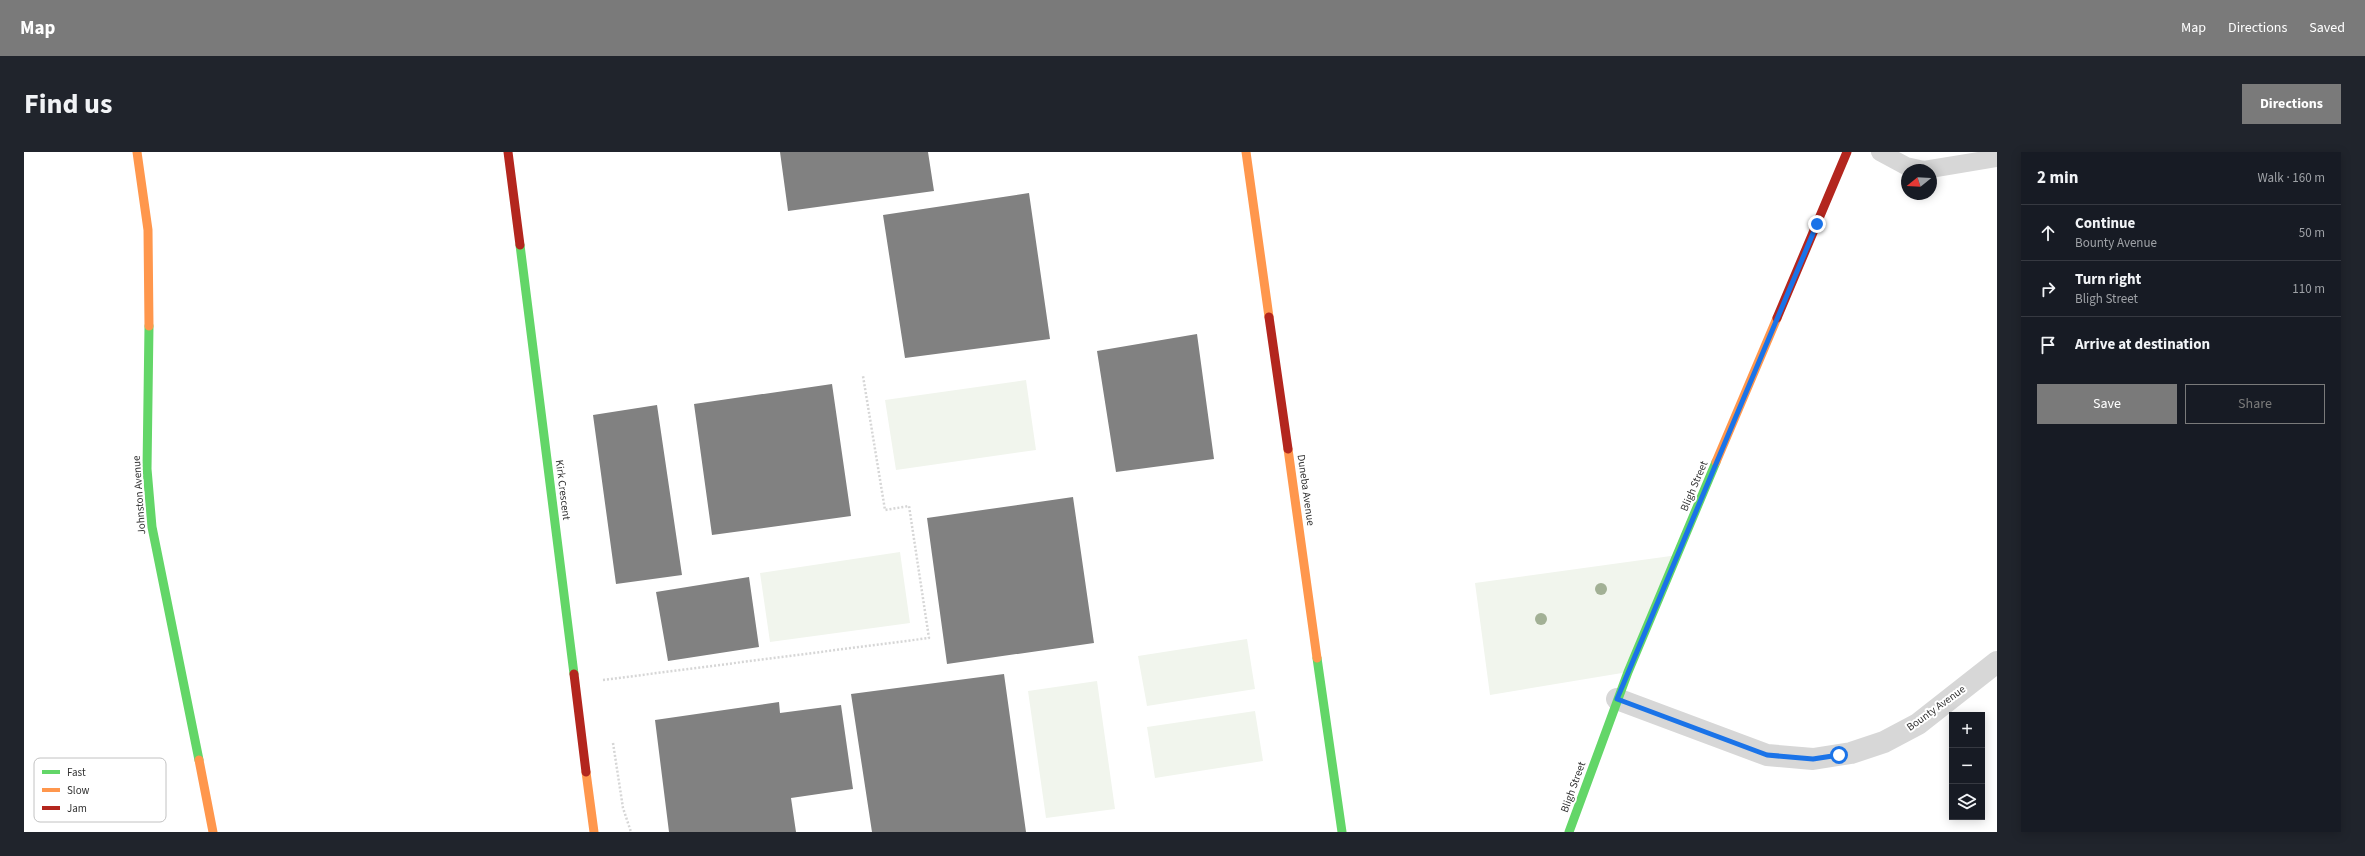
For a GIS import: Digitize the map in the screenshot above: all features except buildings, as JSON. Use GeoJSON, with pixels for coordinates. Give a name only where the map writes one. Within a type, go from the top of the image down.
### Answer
{"type":"FeatureCollection","features":[{"type":"Feature","properties":{"kind":"street","name":"Johnston Avenue"},"geometry":{"type":"LineString","coordinates":[[137,152],[148,230],[150,292],[147,469],[152,527],[213,832]]}},
{"type":"Feature","properties":{"kind":"street","name":"Kirk Crescent"},"geometry":{"type":"LineString","coordinates":[[508,152],[594,832]]}},
{"type":"Feature","properties":{"kind":"street","name":"Duneba Avenue"},"geometry":{"type":"LineString","coordinates":[[1246,152],[1342,832]]}},
{"type":"Feature","properties":{"kind":"street","name":"Bligh Street"},"geometry":{"type":"LineString","coordinates":[[1569,832],[1617,699],[1847,152]]}},
{"type":"Feature","properties":{"kind":"street","name":"Bounty Avenue"},"geometry":{"type":"LineString","coordinates":[[1617,699],[1767,755],[1813,759],[1851,753],[1884,742],[1918,724],[1997,662]]}},
{"type":"Feature","properties":{"kind":"lane"},"geometry":{"type":"LineString","coordinates":[[1880,152],[1906,166],[1924,170],[1997,158]]}},
{"type":"Feature","properties":{"kind":"path"},"geometry":{"type":"LineString","coordinates":[[603,680],[929,638],[909,506],[885,510],[863,376]]}},
{"type":"Feature","properties":{"kind":"shaded area"},"geometry":{"type":"Polygon","coordinates":[[[1026,380],[1036,450],[896,470],[885,400],[1026,380]]]}},
{"type":"Feature","properties":{"kind":"shaded area"},"geometry":{"type":"Polygon","coordinates":[[[900,552],[910,623],[770,642],[760,573],[900,552]]]}},
{"type":"Feature","properties":{"kind":"shaded area"},"geometry":{"type":"Polygon","coordinates":[[[1678,555],[1628,672],[1490,695],[1475,583],[1678,555]]]}},
{"type":"Feature","properties":{"kind":"shaded area"},"geometry":{"type":"Polygon","coordinates":[[[1247,639],[1255,689],[1147,706],[1138,656],[1247,639]]]}},
{"type":"Feature","properties":{"kind":"shaded area"},"geometry":{"type":"Polygon","coordinates":[[[1097,681],[1115,809],[1046,818],[1028,691],[1097,681]]]}},
{"type":"Feature","properties":{"kind":"shaded area"},"geometry":{"type":"Polygon","coordinates":[[[1255,711],[1263,761],[1155,778],[1147,727],[1255,711]]]}},
{"type":"Feature","properties":{"kind":"traffic: fast"},"geometry":{"type":"LineString","coordinates":[[520,245],[574,674]]}},
{"type":"Feature","properties":{"kind":"traffic: fast"},"geometry":{"type":"LineString","coordinates":[[149,326],[147,469],[152,527],[199,760]]}},
{"type":"Feature","properties":{"kind":"traffic: fast"},"geometry":{"type":"LineString","coordinates":[[1569,832],[1628,672],[1716,462]]}},
{"type":"Feature","properties":{"kind":"traffic: fast"},"geometry":{"type":"LineString","coordinates":[[1317,658],[1342,832]]}},
{"type":"Feature","properties":{"kind":"traffic: slow"},"geometry":{"type":"LineString","coordinates":[[137,152],[148,230],[149,326]]}},
{"type":"Feature","properties":{"kind":"traffic: slow"},"geometry":{"type":"LineString","coordinates":[[1246,152],[1269,317]]}},
{"type":"Feature","properties":{"kind":"traffic: slow"},"geometry":{"type":"LineString","coordinates":[[1716,462],[1777,318]]}},
{"type":"Feature","properties":{"kind":"traffic: slow"},"geometry":{"type":"LineString","coordinates":[[1288,449],[1317,658]]}},
{"type":"Feature","properties":{"kind":"traffic: slow"},"geometry":{"type":"LineString","coordinates":[[199,760],[213,832]]}},
{"type":"Feature","properties":{"kind":"traffic: slow"},"geometry":{"type":"LineString","coordinates":[[586,772],[594,832]]}},
{"type":"Feature","properties":{"kind":"traffic: jam"},"geometry":{"type":"LineString","coordinates":[[508,152],[520,245]]}},
{"type":"Feature","properties":{"kind":"traffic: jam"},"geometry":{"type":"LineString","coordinates":[[1777,318],[1847,152]]}},
{"type":"Feature","properties":{"kind":"traffic: jam"},"geometry":{"type":"LineString","coordinates":[[1269,317],[1288,449]]}},
{"type":"Feature","properties":{"kind":"traffic: jam"},"geometry":{"type":"LineString","coordinates":[[574,674],[586,772]]}},
{"type":"Feature","properties":{"kind":"route"},"geometry":{"type":"LineString","coordinates":[[1817,224],[1617,699],[1767,755],[1813,759],[1839,755]]}}]}
